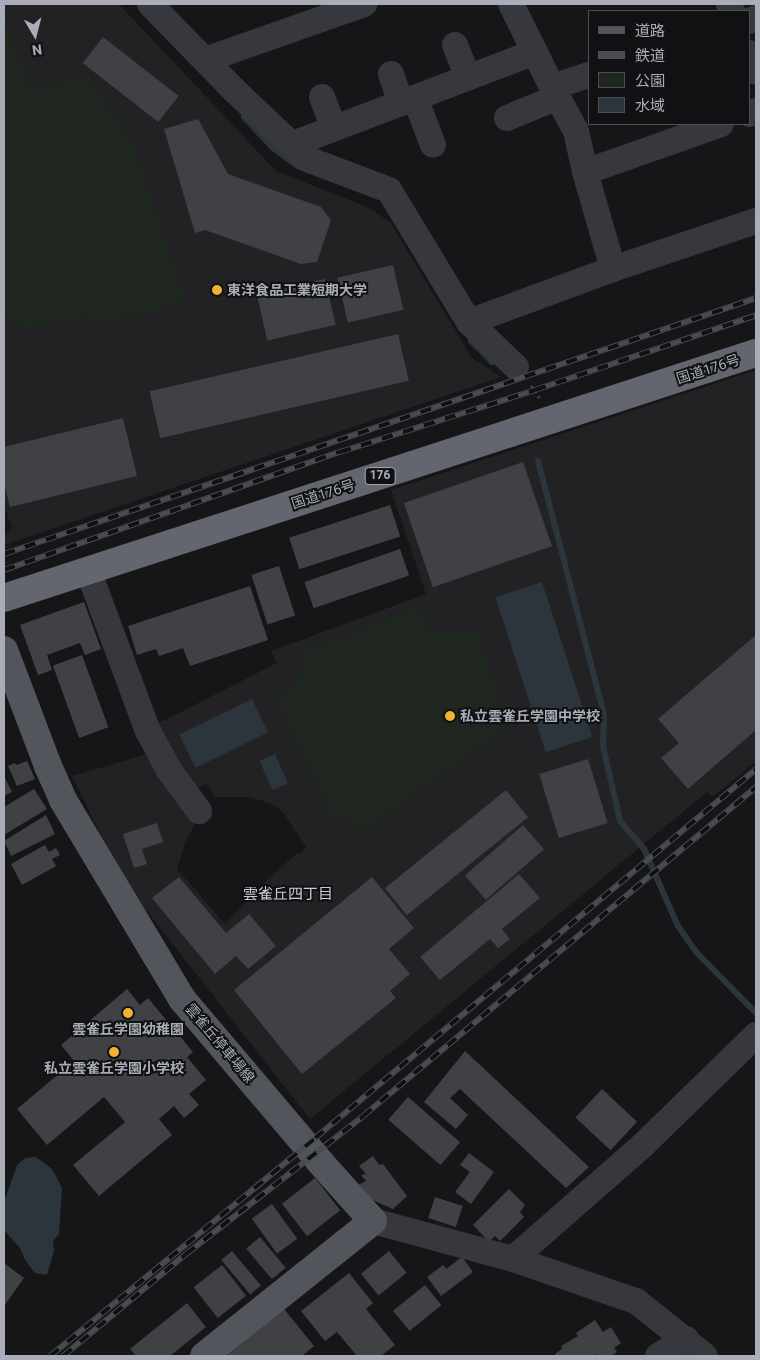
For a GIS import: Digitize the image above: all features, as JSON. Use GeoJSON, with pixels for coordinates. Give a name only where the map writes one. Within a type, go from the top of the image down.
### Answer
{"type":"FeatureCollection","features":[{"type":"Feature","properties":{"kind":"highway","name":"国道176号"},"geometry":{"type":"LineString","coordinates":[[4,598],[756,353]]}},
{"type":"Feature","properties":{"kind":"main road","name":"雲雀丘停車場線"},"geometry":{"type":"LineString","coordinates":[[4,650],[48,766],[63,800],[182,999],[320,1162],[373,1221]]}},
{"type":"Feature","properties":{"kind":"main road"},"geometry":{"type":"LineString","coordinates":[[204,1356],[373,1221]]}},
{"type":"Feature","properties":{"kind":"street"},"geometry":{"type":"LineString","coordinates":[[150,4],[306,159],[389,190],[469,322],[516,367]]}},
{"type":"Feature","properties":{"kind":"street"},"geometry":{"type":"LineString","coordinates":[[205,60],[364,4]]}},
{"type":"Feature","properties":{"kind":"street"},"geometry":{"type":"LineString","coordinates":[[512,4],[576,131],[585,172],[613,269]]}},
{"type":"Feature","properties":{"kind":"street"},"geometry":{"type":"LineString","coordinates":[[456,45],[468,77]]}},
{"type":"Feature","properties":{"kind":"street"},"geometry":{"type":"LineString","coordinates":[[293,144],[535,52]]}},
{"type":"Feature","properties":{"kind":"street"},"geometry":{"type":"LineString","coordinates":[[750,56],[756,72]]}},
{"type":"Feature","properties":{"kind":"street"},"geometry":{"type":"LineString","coordinates":[[391,74],[433,145]]}},
{"type":"Feature","properties":{"kind":"street"},"geometry":{"type":"LineString","coordinates":[[507,118],[588,76]]}},
{"type":"Feature","properties":{"kind":"street"},"geometry":{"type":"LineString","coordinates":[[322,97],[334,128]]}},
{"type":"Feature","properties":{"kind":"street"},"geometry":{"type":"LineString","coordinates":[[585,172],[718,125]]}},
{"type":"Feature","properties":{"kind":"street"},"geometry":{"type":"LineString","coordinates":[[469,322],[613,269],[756,221]]}},
{"type":"Feature","properties":{"kind":"street"},"geometry":{"type":"LineString","coordinates":[[88,570],[148,731],[169,770],[198,811]]}},
{"type":"Feature","properties":{"kind":"street"},"geometry":{"type":"LineString","coordinates":[[513,1259],[643,1145],[756,1035]]}},
{"type":"Feature","properties":{"kind":"street"},"geometry":{"type":"LineString","coordinates":[[373,1221],[513,1259],[636,1301],[705,1356]]}},
{"type":"Feature","properties":{"kind":"street"},"geometry":{"type":"LineString","coordinates":[[658,1356],[686,1339]]}},
{"type":"Feature","properties":{"kind":"path"},"geometry":{"type":"LineString","coordinates":[[516,367],[554,420]]}},
{"type":"Feature","properties":{"kind":"shaded area","name":"東洋食品工業短期大学"},"geometry":{"type":"Polygon","coordinates":[[[4,4],[119,4],[276,171],[367,207],[390,222],[472,358],[501,377],[4,545],[4,536],[12,528],[4,504],[4,4]]]}},
{"type":"Feature","properties":{"kind":"shaded area"},"geometry":{"type":"Polygon","coordinates":[[[756,370],[756,761],[713,797],[707,792],[310,1119],[124,882],[72,776],[151,753],[197,820],[186,840],[177,869],[225,924],[268,879],[297,853],[301,854],[306,847],[282,811],[272,804],[250,797],[214,797],[207,784],[191,792],[153,726],[277,663],[271,651],[426,594],[391,490],[756,370]]]}},
{"type":"Feature","properties":{"kind":"green space"},"geometry":{"type":"Polygon","coordinates":[[[4,17],[32,87],[89,77],[134,143],[184,294],[182,305],[107,323],[86,318],[26,329],[4,317],[4,17]]]}},
{"type":"Feature","properties":{"kind":"green space"},"geometry":{"type":"Polygon","coordinates":[[[419,606],[431,631],[478,630],[509,727],[366,831],[330,815],[276,699],[296,684],[303,650],[419,606]]]}},
{"type":"Feature","properties":{"kind":"water"},"geometry":{"type":"Polygon","coordinates":[[[542,582],[592,737],[546,752],[495,597],[542,582]]]}},
{"type":"Feature","properties":{"kind":"water"},"geometry":{"type":"Polygon","coordinates":[[[252,699],[268,732],[195,768],[179,735],[252,699]]]}},
{"type":"Feature","properties":{"kind":"water"},"geometry":{"type":"Polygon","coordinates":[[[275,754],[288,783],[272,790],[259,761],[275,754]]]}},
{"type":"Feature","properties":{"kind":"water"},"geometry":{"type":"Polygon","coordinates":[[[36,1157],[52,1169],[62,1188],[59,1234],[53,1241],[54,1251],[47,1275],[35,1273],[25,1260],[20,1248],[4,1230],[4,1202],[17,1165],[25,1158],[36,1157]]]}},
{"type":"Feature","properties":{"kind":"building"},"geometry":{"type":"Polygon","coordinates":[[[103,37],[179,96],[158,122],[83,63],[103,37]]]}},
{"type":"Feature","properties":{"kind":"building"},"geometry":{"type":"Polygon","coordinates":[[[198,119],[228,174],[321,207],[331,220],[317,262],[301,264],[205,230],[195,233],[164,129],[198,119]]]}},
{"type":"Feature","properties":{"kind":"building"},"geometry":{"type":"Polygon","coordinates":[[[393,265],[403,310],[348,323],[337,278],[393,265]]]}},
{"type":"Feature","properties":{"kind":"building"},"geometry":{"type":"Polygon","coordinates":[[[325,279],[336,325],[267,341],[257,295],[325,279]]]}},
{"type":"Feature","properties":{"kind":"building"},"geometry":{"type":"Polygon","coordinates":[[[398,334],[409,381],[160,438],[150,391],[398,334]]]}},
{"type":"Feature","properties":{"kind":"building"},"geometry":{"type":"Polygon","coordinates":[[[123,418],[137,476],[10,507],[4,483],[4,447],[123,418]]]}},
{"type":"Feature","properties":{"kind":"building"},"geometry":{"type":"Polygon","coordinates":[[[523,462],[552,546],[433,587],[404,503],[523,462]]]}},
{"type":"Feature","properties":{"kind":"building"},"geometry":{"type":"Polygon","coordinates":[[[390,505],[400,536],[299,569],[289,538],[390,505]]]}},
{"type":"Feature","properties":{"kind":"building"},"geometry":{"type":"Polygon","coordinates":[[[400,549],[409,575],[314,608],[305,582],[400,549]]]}},
{"type":"Feature","properties":{"kind":"building"},"geometry":{"type":"Polygon","coordinates":[[[279,566],[295,615],[267,624],[251,575],[279,566]]]}},
{"type":"Feature","properties":{"kind":"building"},"geometry":{"type":"Polygon","coordinates":[[[250,586],[268,640],[190,666],[183,648],[159,656],[156,649],[137,655],[128,626],[250,586]]]}},
{"type":"Feature","properties":{"kind":"building"},"geometry":{"type":"Polygon","coordinates":[[[84,602],[101,649],[85,655],[80,643],[47,655],[52,670],[38,675],[20,625],[84,602]]]}},
{"type":"Feature","properties":{"kind":"building"},"geometry":{"type":"Polygon","coordinates":[[[756,635],[756,730],[688,789],[661,758],[679,743],[658,719],[756,635]]]}},
{"type":"Feature","properties":{"kind":"building"},"geometry":{"type":"Polygon","coordinates":[[[82,655],[108,727],[79,738],[53,666],[82,655]]]}},
{"type":"Feature","properties":{"kind":"building"},"geometry":{"type":"Polygon","coordinates":[[[588,759],[608,823],[559,838],[539,774],[588,759]]]}},
{"type":"Feature","properties":{"kind":"building"},"geometry":{"type":"Polygon","coordinates":[[[27,761],[35,779],[17,786],[8,766],[27,761]]]}},
{"type":"Feature","properties":{"kind":"building"},"geometry":{"type":"Polygon","coordinates":[[[4,776],[12,792],[4,796],[4,776]]]}},
{"type":"Feature","properties":{"kind":"building"},"geometry":{"type":"Polygon","coordinates":[[[34,789],[47,809],[4,835],[4,807],[34,789]]]}},
{"type":"Feature","properties":{"kind":"building"},"geometry":{"type":"Polygon","coordinates":[[[506,790],[528,817],[407,915],[385,888],[506,790]]]}},
{"type":"Feature","properties":{"kind":"building"},"geometry":{"type":"Polygon","coordinates":[[[46,815],[55,834],[11,856],[4,841],[46,815]]]}},
{"type":"Feature","properties":{"kind":"building"},"geometry":{"type":"Polygon","coordinates":[[[157,823],[163,842],[142,849],[147,864],[134,868],[123,834],[157,823]]]}},
{"type":"Feature","properties":{"kind":"building"},"geometry":{"type":"Polygon","coordinates":[[[523,825],[544,849],[486,900],[465,876],[523,825]]]}},
{"type":"Feature","properties":{"kind":"building"},"geometry":{"type":"Polygon","coordinates":[[[45,845],[49,852],[56,848],[60,855],[52,859],[56,866],[22,885],[11,864],[45,845]]]}},
{"type":"Feature","properties":{"kind":"building"},"geometry":{"type":"Polygon","coordinates":[[[519,874],[540,898],[502,929],[510,939],[498,948],[490,939],[440,980],[420,957],[519,874]]]}},
{"type":"Feature","properties":{"kind":"building"},"geometry":{"type":"Polygon","coordinates":[[[179,877],[226,933],[249,914],[276,946],[248,969],[236,956],[215,974],[152,898],[179,877]]]}},
{"type":"Feature","properties":{"kind":"building"},"geometry":{"type":"Polygon","coordinates":[[[372,877],[414,928],[389,949],[410,974],[390,991],[396,998],[302,1074],[234,990],[372,877]]]}},
{"type":"Feature","properties":{"kind":"building"},"geometry":{"type":"Polygon","coordinates":[[[127,989],[140,1005],[148,998],[193,1052],[187,1057],[206,1080],[189,1094],[199,1105],[184,1118],[174,1106],[159,1119],[172,1135],[99,1196],[73,1165],[125,1122],[104,1097],[47,1145],[17,1109],[74,1061],[61,1045],[127,989]]]}},
{"type":"Feature","properties":{"kind":"building"},"geometry":{"type":"Polygon","coordinates":[[[465,1051],[589,1167],[566,1188],[460,1089],[450,1098],[468,1115],[456,1129],[424,1102],[465,1051]]]}},
{"type":"Feature","properties":{"kind":"building"},"geometry":{"type":"Polygon","coordinates":[[[602,1089],[637,1122],[611,1150],[575,1118],[602,1089]]]}},
{"type":"Feature","properties":{"kind":"building"},"geometry":{"type":"Polygon","coordinates":[[[408,1097],[460,1142],[440,1165],[388,1120],[408,1097]]]}},
{"type":"Feature","properties":{"kind":"building"},"geometry":{"type":"Polygon","coordinates":[[[469,1153],[494,1172],[471,1204],[455,1192],[470,1172],[460,1165],[469,1153]]]}},
{"type":"Feature","properties":{"kind":"building"},"geometry":{"type":"Polygon","coordinates":[[[373,1156],[379,1165],[383,1164],[407,1196],[393,1209],[370,1199],[358,1185],[366,1181],[361,1175],[366,1174],[359,1166],[373,1156]]]}},
{"type":"Feature","properties":{"kind":"building"},"geometry":{"type":"Polygon","coordinates":[[[315,1178],[340,1210],[307,1236],[282,1204],[315,1178]]]}},
{"type":"Feature","properties":{"kind":"building"},"geometry":{"type":"Polygon","coordinates":[[[509,1189],[525,1205],[520,1212],[524,1217],[500,1241],[495,1236],[489,1242],[473,1225],[509,1189]]]}},
{"type":"Feature","properties":{"kind":"building"},"geometry":{"type":"Polygon","coordinates":[[[435,1197],[463,1206],[456,1227],[428,1218],[435,1197]]]}},
{"type":"Feature","properties":{"kind":"building"},"geometry":{"type":"Polygon","coordinates":[[[272,1204],[297,1239],[277,1253],[252,1219],[272,1204]]]}},
{"type":"Feature","properties":{"kind":"building"},"geometry":{"type":"Polygon","coordinates":[[[260,1237],[286,1268],[272,1279],[246,1249],[260,1237]]]}},
{"type":"Feature","properties":{"kind":"building"},"geometry":{"type":"Polygon","coordinates":[[[232,1251],[261,1285],[250,1294],[221,1260],[232,1251]]]}},
{"type":"Feature","properties":{"kind":"building"},"geometry":{"type":"Polygon","coordinates":[[[389,1251],[407,1273],[379,1295],[361,1274],[389,1251]]]}},
{"type":"Feature","properties":{"kind":"building"},"geometry":{"type":"Polygon","coordinates":[[[462,1257],[473,1272],[441,1296],[427,1277],[443,1265],[446,1269],[462,1257]]]}},
{"type":"Feature","properties":{"kind":"building"},"geometry":{"type":"Polygon","coordinates":[[[4,1263],[24,1278],[4,1306],[4,1263]]]}},
{"type":"Feature","properties":{"kind":"building"},"geometry":{"type":"Polygon","coordinates":[[[222,1265],[246,1296],[218,1318],[194,1287],[222,1265]]]}},
{"type":"Feature","properties":{"kind":"building"},"geometry":{"type":"Polygon","coordinates":[[[349,1273],[373,1303],[366,1309],[395,1345],[381,1356],[357,1356],[337,1332],[325,1341],[301,1311],[349,1273]]]}},
{"type":"Feature","properties":{"kind":"building"},"geometry":{"type":"Polygon","coordinates":[[[425,1285],[441,1305],[409,1331],[393,1311],[425,1285]]]}},
{"type":"Feature","properties":{"kind":"building"},"geometry":{"type":"Polygon","coordinates":[[[187,1303],[206,1327],[170,1356],[136,1356],[130,1349],[187,1303]]]}},
{"type":"Feature","properties":{"kind":"building"},"geometry":{"type":"Polygon","coordinates":[[[284,1309],[314,1346],[302,1356],[227,1356],[284,1309]]]}},
{"type":"Feature","properties":{"kind":"building"},"geometry":{"type":"Polygon","coordinates":[[[595,1320],[603,1332],[611,1327],[621,1343],[614,1348],[617,1352],[611,1356],[599,1356],[597,1354],[593,1356],[556,1356],[555,1354],[562,1349],[561,1346],[578,1336],[576,1333],[595,1320]]]}},
{"type":"Feature","properties":{"kind":"waterway"},"geometry":{"type":"LineString","coordinates":[[244,117],[273,148],[298,166]]}},
{"type":"Feature","properties":{"kind":"waterway"},"geometry":{"type":"LineString","coordinates":[[471,341],[492,362]]}},
{"type":"Feature","properties":{"kind":"waterway"},"geometry":{"type":"LineString","coordinates":[[538,461],[604,714],[603,746],[620,821],[644,849],[678,926],[697,953],[756,1013]]}},
{"type":"Feature","properties":{"kind":"railway"},"geometry":{"type":"LineString","coordinates":[[4,554],[756,298]]}},
{"type":"Feature","properties":{"kind":"railway"},"geometry":{"type":"LineString","coordinates":[[4,570],[340,452],[535,390],[756,315]]}},
{"type":"Feature","properties":{"kind":"railway"},"geometry":{"type":"LineString","coordinates":[[50,1356],[315,1138],[756,769]]}},
{"type":"Feature","properties":{"kind":"railway"},"geometry":{"type":"LineString","coordinates":[[63,1356],[186,1254],[363,1116],[756,787]]}},
{"type":"Feature","properties":{"kind":"place","name":"東洋食品工業短期大学"},"geometry":{"type":"Point","coordinates":[217,290]}},
{"type":"Feature","properties":{"kind":"place","name":"私立雲雀丘学園中学校"},"geometry":{"type":"Point","coordinates":[450,716]}},
{"type":"Feature","properties":{"kind":"place","name":"雲雀丘学園幼稚園"},"geometry":{"type":"Point","coordinates":[128,1013]}},
{"type":"Feature","properties":{"kind":"place","name":"私立雲雀丘学園小学校"},"geometry":{"type":"Point","coordinates":[114,1052]}},
{"type":"Feature","properties":{"kind":"district","name":"雲雀丘四丁目"},"geometry":{"type":"Point","coordinates":[288,895]}}]}
